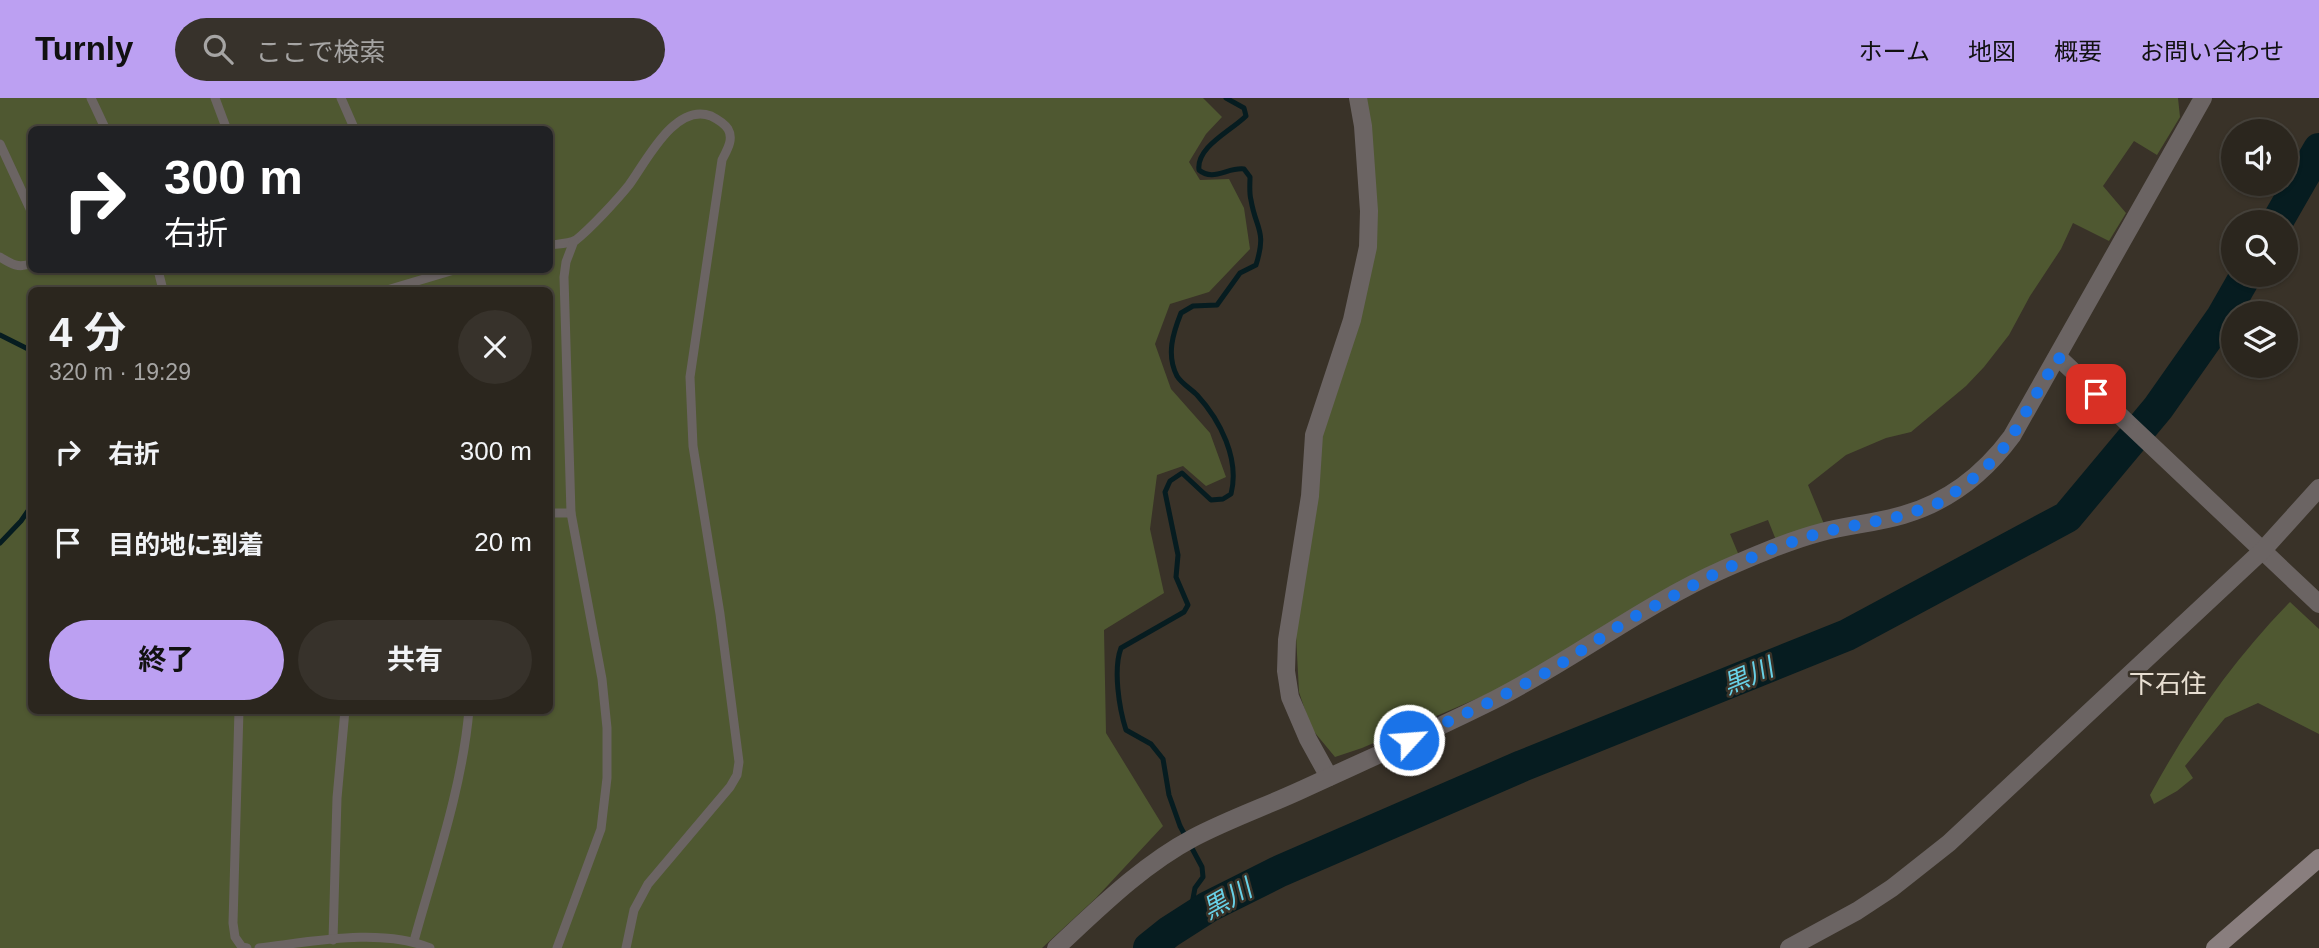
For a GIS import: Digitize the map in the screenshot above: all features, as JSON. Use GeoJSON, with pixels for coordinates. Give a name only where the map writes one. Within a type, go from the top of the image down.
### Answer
{"type":"FeatureCollection","features":[{"type":"Feature","properties":{"kind":"main road"},"geometry":{"type":"LineString","coordinates":[[2215,948],[2319,858]]}},
{"type":"Feature","properties":{"kind":"street"},"geometry":{"type":"LineString","coordinates":[[1329,777],[1290,698],[1286,661],[1310,496],[1314,435],[1352,320],[1368,247],[1369,211],[1365,150],[1357,98]]}},
{"type":"Feature","properties":{"kind":"street"},"geometry":{"type":"LineString","coordinates":[[1056,948],[1141,872],[1192,838],[1494,700],[1551,670],[1630,619],[1720,571],[1774,548],[1822,532],[1902,516],[1941,502],[1970,481],[1997,457],[2012,436],[2203,98]]}},
{"type":"Feature","properties":{"kind":"street"},"geometry":{"type":"LineString","coordinates":[[2058,357],[2319,604]]}},
{"type":"Feature","properties":{"kind":"street"},"geometry":{"type":"LineString","coordinates":[[1788,948],[1857,911],[1892,888],[1949,842],[2263,550],[2319,488]]}},
{"type":"Feature","properties":{"kind":"lane"},"geometry":{"type":"LineString","coordinates":[[91,98],[104,126]]}},
{"type":"Feature","properties":{"kind":"lane"},"geometry":{"type":"LineString","coordinates":[[215,98],[226,126]]}},
{"type":"Feature","properties":{"kind":"lane"},"geometry":{"type":"LineString","coordinates":[[341,98],[353,126]]}},
{"type":"Feature","properties":{"kind":"lane"},"geometry":{"type":"LineString","coordinates":[[557,948],[600,829],[607,778],[607,728],[601,678],[571,513],[564,277],[566,262],[574,242],[628,186],[655,146],[677,122],[692,115],[708,115],[723,123],[730,132],[730,143],[722,160],[690,377],[693,446],[720,614],[739,762],[737,775],[730,787],[648,884],[635,910],[626,948]]}},
{"type":"Feature","properties":{"kind":"lane"},"geometry":{"type":"LineString","coordinates":[[0,144],[28,204]]}},
{"type":"Feature","properties":{"kind":"lane"},"geometry":{"type":"LineString","coordinates":[[553,245],[574,242]]}},
{"type":"Feature","properties":{"kind":"lane"},"geometry":{"type":"LineString","coordinates":[[0,257],[12,264],[24,267],[28,265]]}},
{"type":"Feature","properties":{"kind":"lane"},"geometry":{"type":"LineString","coordinates":[[397,287],[444,273]]}},
{"type":"Feature","properties":{"kind":"lane"},"geometry":{"type":"LineString","coordinates":[[553,513],[571,513]]}},
{"type":"Feature","properties":{"kind":"lane"},"geometry":{"type":"LineString","coordinates":[[239,714],[233,923],[235,937],[242,947],[247,948]]}},
{"type":"Feature","properties":{"kind":"lane"},"geometry":{"type":"LineString","coordinates":[[333,940],[337,798],[345,714]]}},
{"type":"Feature","properties":{"kind":"lane"},"geometry":{"type":"LineString","coordinates":[[414,941],[453,797],[468,714]]}},
{"type":"Feature","properties":{"kind":"lane"},"geometry":{"type":"LineString","coordinates":[[258,948],[380,938],[414,941],[430,948]]}},
{"type":"Feature","properties":{"kind":"green space"},"geometry":{"type":"Polygon","coordinates":[[[0,98],[1203,98],[1222,117],[1206,134],[1189,162],[1200,180],[1229,179],[1244,208],[1250,249],[1209,292],[1170,304],[1155,344],[1171,389],[1210,433],[1226,477],[1206,486],[1183,466],[1157,475],[1150,529],[1164,593],[1104,630],[1106,733],[1163,826],[1096,898],[1042,948],[0,948],[0,98]]]}},
{"type":"Feature","properties":{"kind":"green space"},"geometry":{"type":"Polygon","coordinates":[[[1365,98],[2178,98],[2180,117],[2157,155],[2134,141],[2103,186],[2126,213],[2109,241],[2073,223],[2061,249],[2030,296],[2009,335],[1966,386],[1911,432],[1886,438],[1846,455],[1808,485],[1824,524],[1776,540],[1768,520],[1730,534],[1740,558],[1534,674],[1335,757],[1311,728],[1299,692],[1296,635],[1321,436],[1359,322],[1365,98]]]}},
{"type":"Feature","properties":{"kind":"green space"},"geometry":{"type":"Polygon","coordinates":[[[2290,602],[2319,629],[2319,734],[2258,703],[2225,718],[2185,766],[2193,778],[2154,804],[2150,795],[2196,718],[2250,646],[2290,602]]]}},
{"type":"Feature","properties":{"kind":"waterway"},"geometry":{"type":"LineString","coordinates":[[1189,920],[1195,888],[1203,877],[1202,867],[1180,826],[1169,795],[1163,759],[1151,744],[1126,730],[1119,700],[1117,667],[1121,648],[1184,612],[1188,605],[1176,577],[1178,555],[1165,492],[1170,481],[1182,473],[1211,500],[1223,499],[1231,494],[1233,467],[1226,441],[1205,405],[1177,376],[1171,352],[1181,313],[1193,306],[1217,305],[1240,273],[1256,265],[1261,244],[1250,197],[1250,177],[1244,169],[1210,175],[1199,170],[1203,154],[1209,147],[1246,116],[1244,108],[1226,98]]}},
{"type":"Feature","properties":{"kind":"waterway","name":"黒川"},"geometry":{"type":"LineString","coordinates":[[2284,210],[2319,149]]}},
{"type":"Feature","properties":{"kind":"waterway","name":"黒川"},"geometry":{"type":"LineString","coordinates":[[1149,948],[1208,907],[1280,871],[1522,766],[1847,635],[2067,517],[2158,408],[2222,317],[2239,287]]}},
{"type":"Feature","properties":{"kind":"waterway"},"geometry":{"type":"LineString","coordinates":[[0,335],[28,349]]}},
{"type":"Feature","properties":{"kind":"waterway"},"geometry":{"type":"LineString","coordinates":[[0,543],[28,511]]}},
{"type":"Feature","properties":{"kind":"district","name":"下石住"},"geometry":{"type":"Point","coordinates":[2168,684]}},
{"type":"Feature","properties":{"kind":"route"},"geometry":{"type":"LineString","coordinates":[[1409,740],[1551,670],[1630,619],[1720,571],[1774,548],[1822,532],[1902,516],[1941,502],[1997,457],[2058,357],[2096,394]]}}]}
